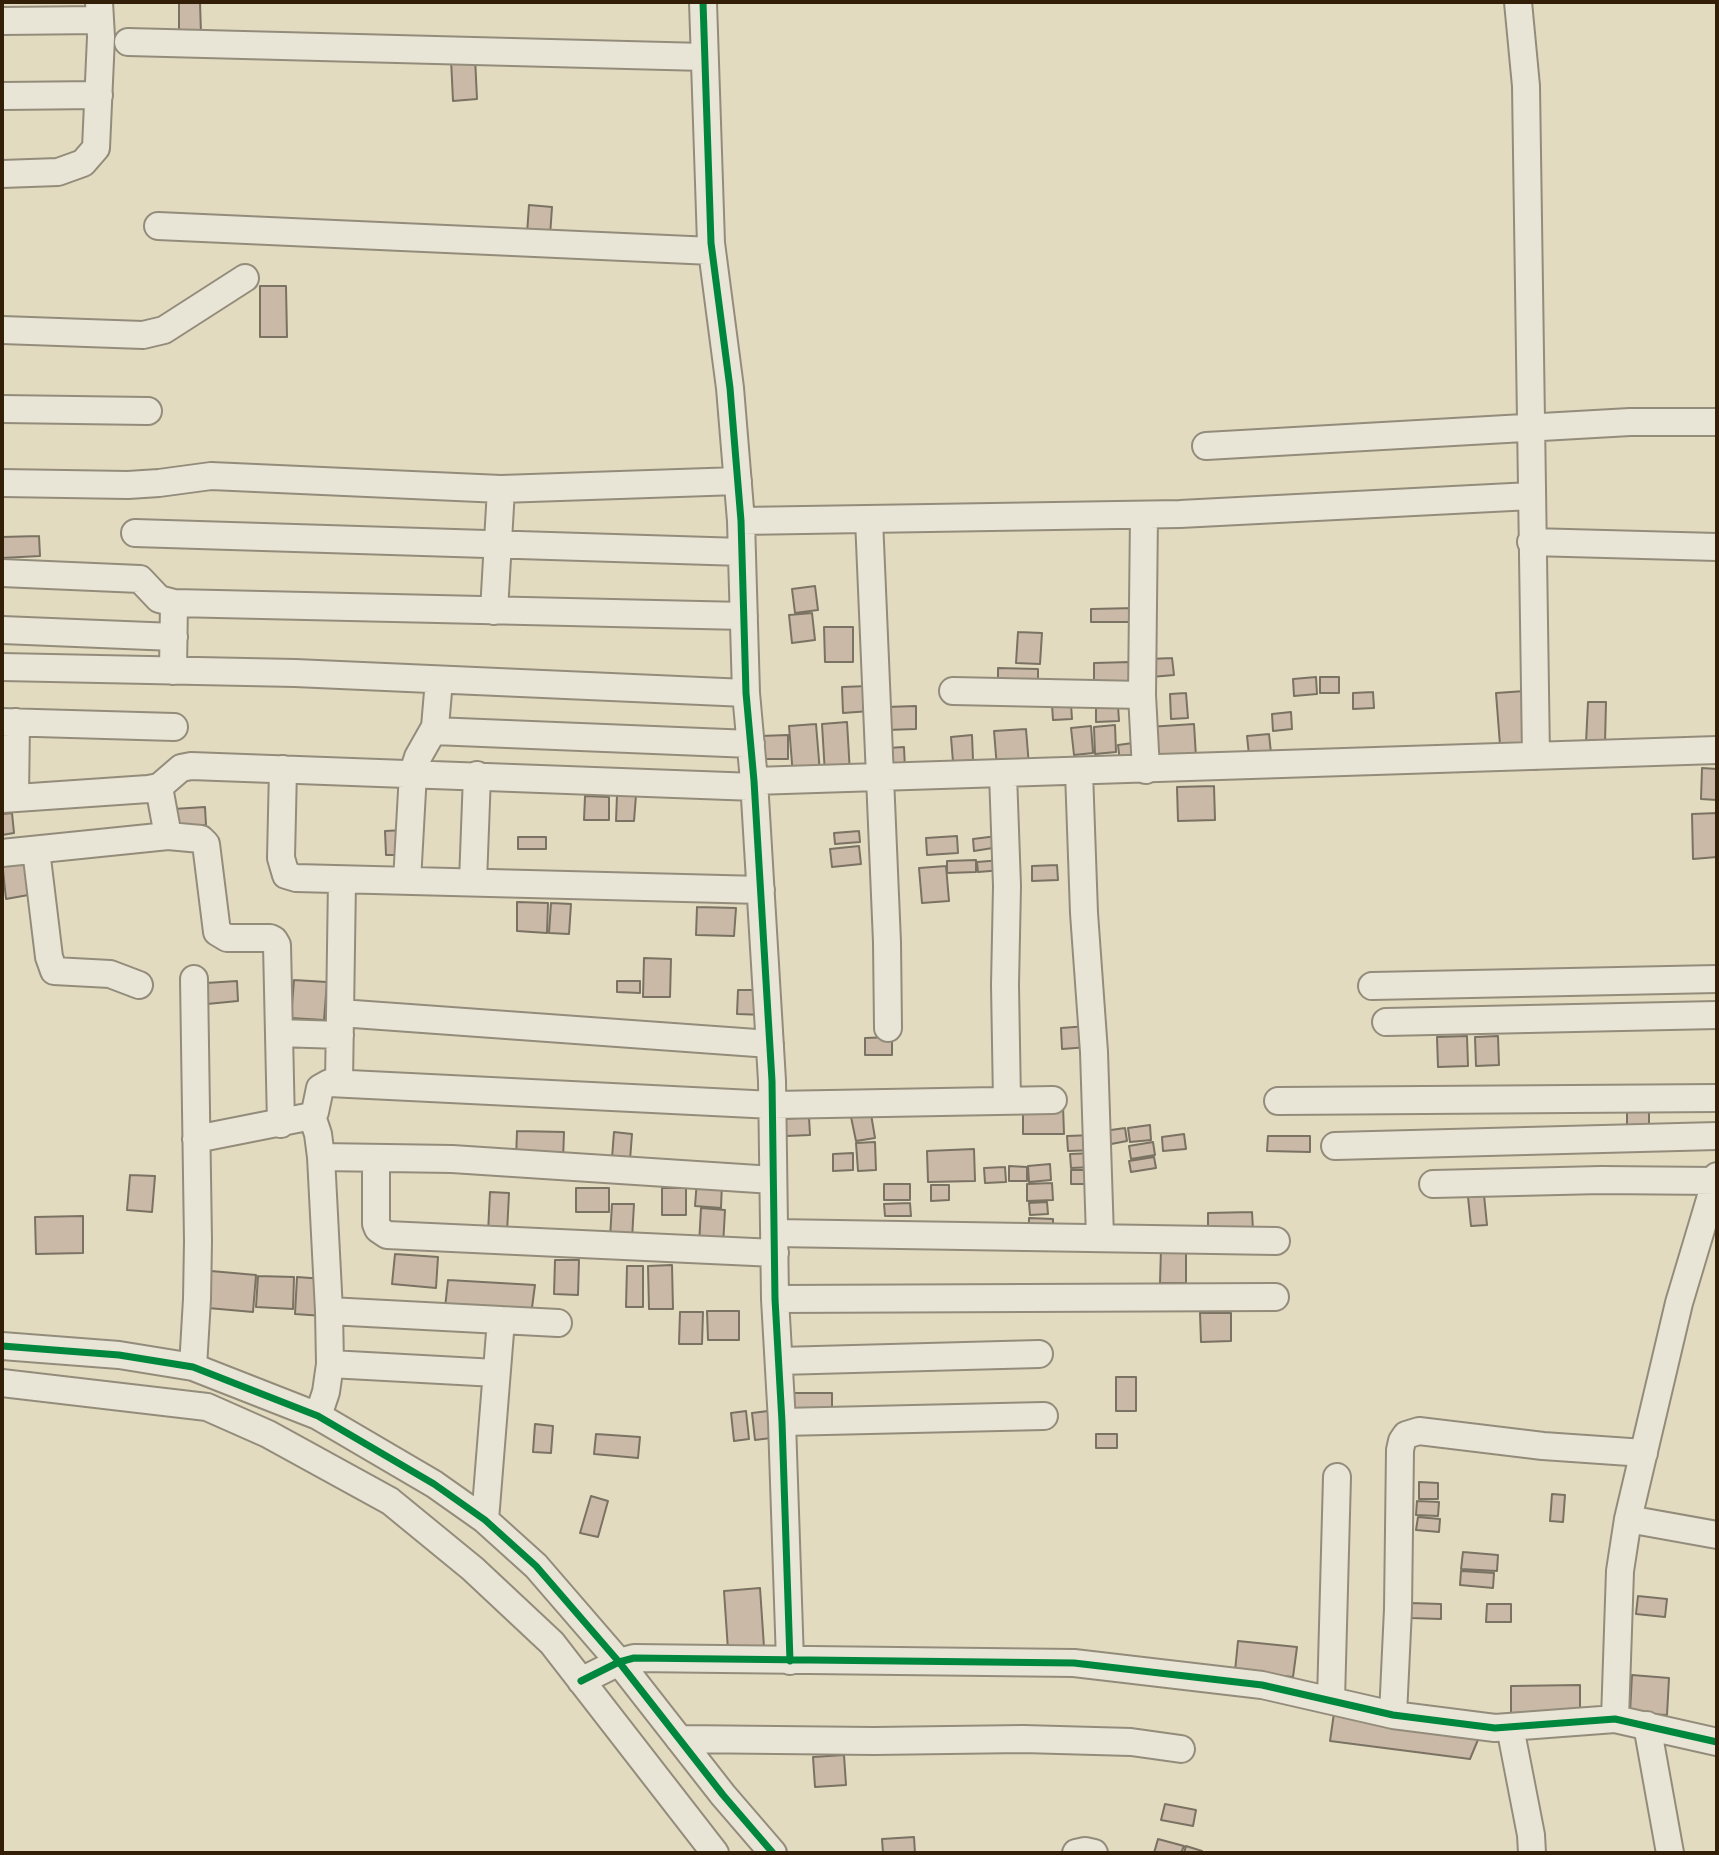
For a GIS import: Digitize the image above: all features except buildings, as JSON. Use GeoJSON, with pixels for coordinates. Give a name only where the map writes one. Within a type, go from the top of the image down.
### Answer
{"type":"FeatureCollection","features":[{"type":"Feature","properties":{"kind":"street"},"geometry":{"type":"LineString","coordinates":[[703,2],[712,251],[730,388],[741,521],[746,693],[770,1044],[775,1299],[790,1661]]}},
{"type":"Feature","properties":{"kind":"street"},"geometry":{"type":"LineString","coordinates":[[1518,2],[1525,86],[1536,756]]}},
{"type":"Feature","properties":{"kind":"street"},"geometry":{"type":"LineString","coordinates":[[2,21],[99,11],[96,148],[83,163],[58,172],[2,174]]}},
{"type":"Feature","properties":{"kind":"street"},"geometry":{"type":"LineString","coordinates":[[128,42],[704,57]]}},
{"type":"Feature","properties":{"kind":"street"},"geometry":{"type":"LineString","coordinates":[[2,96],[99,95]]}},
{"type":"Feature","properties":{"kind":"street"},"geometry":{"type":"LineString","coordinates":[[158,226],[712,251]]}},
{"type":"Feature","properties":{"kind":"street"},"geometry":{"type":"LineString","coordinates":[[2,330],[143,335],[164,330],[245,278]]}},
{"type":"Feature","properties":{"kind":"street"},"geometry":{"type":"LineString","coordinates":[[2,409],[148,411]]}},
{"type":"Feature","properties":{"kind":"street"},"geometry":{"type":"LineString","coordinates":[[1206,446],[1630,422],[1717,422]]}},
{"type":"Feature","properties":{"kind":"street"},"geometry":{"type":"LineString","coordinates":[[2,483],[128,485],[211,476],[501,489],[738,481]]}},
{"type":"Feature","properties":{"kind":"street"},"geometry":{"type":"LineString","coordinates":[[494,611],[501,489]]}},
{"type":"Feature","properties":{"kind":"street"},"geometry":{"type":"LineString","coordinates":[[741,521],[1144,514],[1531,496]]}},
{"type":"Feature","properties":{"kind":"street"},"geometry":{"type":"LineString","coordinates":[[1144,514],[1142,695],[1146,770]]}},
{"type":"Feature","properties":{"kind":"street"},"geometry":{"type":"LineString","coordinates":[[869,519],[887,942],[888,1028]]}},
{"type":"Feature","properties":{"kind":"street"},"geometry":{"type":"LineString","coordinates":[[135,533],[742,552]]}},
{"type":"Feature","properties":{"kind":"street"},"geometry":{"type":"LineString","coordinates":[[1531,542],[1717,547]]}},
{"type":"Feature","properties":{"kind":"street"},"geometry":{"type":"LineString","coordinates":[[2,573],[132,577],[146,583],[153,595],[159,599],[174,603],[744,616]]}},
{"type":"Feature","properties":{"kind":"street"},"geometry":{"type":"LineString","coordinates":[[173,671],[174,603]]}},
{"type":"Feature","properties":{"kind":"street"},"geometry":{"type":"LineString","coordinates":[[2,630],[174,636]]}},
{"type":"Feature","properties":{"kind":"street"},"geometry":{"type":"LineString","coordinates":[[2,667],[439,680],[746,693]]}},
{"type":"Feature","properties":{"kind":"street"},"geometry":{"type":"LineString","coordinates":[[407,881],[413,773],[418,757],[434,731],[439,680]]}},
{"type":"Feature","properties":{"kind":"street"},"geometry":{"type":"LineString","coordinates":[[953,691],[1142,695]]}},
{"type":"Feature","properties":{"kind":"street"},"geometry":{"type":"LineString","coordinates":[[174,727],[9,722],[8,799],[159,787],[181,768],[191,765],[754,784],[1717,750]]}},
{"type":"Feature","properties":{"kind":"street"},"geometry":{"type":"LineString","coordinates":[[434,731],[751,744]]}},
{"type":"Feature","properties":{"kind":"street"},"geometry":{"type":"LineString","coordinates":[[283,769],[282,869],[286,875],[296,878],[761,890]]}},
{"type":"Feature","properties":{"kind":"street"},"geometry":{"type":"LineString","coordinates":[[1079,772],[1094,1052],[1100,1237]]}},
{"type":"Feature","properties":{"kind":"street"},"geometry":{"type":"LineString","coordinates":[[1003,774],[1007,886],[1007,1101]]}},
{"type":"Feature","properties":{"kind":"street"},"geometry":{"type":"LineString","coordinates":[[473,882],[477,775]]}},
{"type":"Feature","properties":{"kind":"street"},"geometry":{"type":"LineString","coordinates":[[159,787],[168,836]]}},
{"type":"Feature","properties":{"kind":"street"},"geometry":{"type":"LineString","coordinates":[[2,853],[168,836],[201,839],[206,844],[215,925],[220,936],[270,939],[275,940],[277,945],[281,1124]]}},
{"type":"Feature","properties":{"kind":"street"},"geometry":{"type":"LineString","coordinates":[[36,850],[48,957],[54,971],[110,974],[139,985]]}},
{"type":"Feature","properties":{"kind":"street"},"geometry":{"type":"LineString","coordinates":[[339,1083],[342,880]]}},
{"type":"Feature","properties":{"kind":"street"},"geometry":{"type":"LineString","coordinates":[[193,1367],[197,1299],[194,979]]}},
{"type":"Feature","properties":{"kind":"street"},"geometry":{"type":"LineString","coordinates":[[1373,986],[1717,979]]}},
{"type":"Feature","properties":{"kind":"street"},"geometry":{"type":"LineString","coordinates":[[1386,1022],[1717,1015]]}},
{"type":"Feature","properties":{"kind":"street"},"geometry":{"type":"LineString","coordinates":[[279,1033],[340,1024],[770,1044]]}},
{"type":"Feature","properties":{"kind":"street"},"geometry":{"type":"LineString","coordinates":[[196,1139],[312,1116],[320,1087],[324,1084],[339,1083],[773,1105],[1052,1100]]}},
{"type":"Feature","properties":{"kind":"street"},"geometry":{"type":"LineString","coordinates":[[1278,1101],[1717,1098]]}},
{"type":"Feature","properties":{"kind":"street"},"geometry":{"type":"LineString","coordinates":[[312,1116],[318,1133],[321,1157],[330,1311],[330,1364],[326,1392],[318,1416]]}},
{"type":"Feature","properties":{"kind":"street"},"geometry":{"type":"LineString","coordinates":[[1335,1146],[1717,1136]]}},
{"type":"Feature","properties":{"kind":"street"},"geometry":{"type":"LineString","coordinates":[[321,1157],[452,1159],[774,1180]]}},
{"type":"Feature","properties":{"kind":"street"},"geometry":{"type":"LineString","coordinates":[[376,1158],[376,1224],[378,1229],[387,1235],[775,1243],[1100,1237],[1276,1241]]}},
{"type":"Feature","properties":{"kind":"street"},"geometry":{"type":"LineString","coordinates":[[1433,1184],[1717,1179],[1679,1303],[1628,1519],[1620,1571],[1615,1719]]}},
{"type":"Feature","properties":{"kind":"street"},"geometry":{"type":"LineString","coordinates":[[775,1299],[1275,1297]]}},
{"type":"Feature","properties":{"kind":"street"},"geometry":{"type":"LineString","coordinates":[[330,1311],[558,1323]]}},
{"type":"Feature","properties":{"kind":"street"},"geometry":{"type":"LineString","coordinates":[[485,1520],[501,1320]]}},
{"type":"Feature","properties":{"kind":"street"},"geometry":{"type":"LineString","coordinates":[[2,1346],[119,1355],[193,1367],[318,1416],[434,1484],[485,1520],[536,1566],[619,1662],[773,1853]]}},
{"type":"Feature","properties":{"kind":"street"},"geometry":{"type":"LineString","coordinates":[[779,1361],[1039,1354]]}},
{"type":"Feature","properties":{"kind":"street"},"geometry":{"type":"LineString","coordinates":[[330,1364],[496,1373]]}},
{"type":"Feature","properties":{"kind":"street"},"geometry":{"type":"LineString","coordinates":[[2,1383],[207,1407],[268,1434],[390,1501],[472,1569],[552,1643],[715,1853]]}},
{"type":"Feature","properties":{"kind":"street"},"geometry":{"type":"LineString","coordinates":[[782,1422],[1044,1416]]}},
{"type":"Feature","properties":{"kind":"street"},"geometry":{"type":"LineString","coordinates":[[1393,1715],[1398,1609],[1400,1450],[1406,1435],[1419,1430],[1543,1446],[1644,1453]]}},
{"type":"Feature","properties":{"kind":"street"},"geometry":{"type":"LineString","coordinates":[[1331,1700],[1337,1477]]}},
{"type":"Feature","properties":{"kind":"street"},"geometry":{"type":"LineString","coordinates":[[1628,1519],[1717,1535]]}},
{"type":"Feature","properties":{"kind":"street"},"geometry":{"type":"LineString","coordinates":[[581,1681],[619,1662],[656,1657],[1074,1663],[1262,1685],[1393,1715],[1494,1728],[1615,1719],[1647,1724],[1717,1742]]}},
{"type":"Feature","properties":{"kind":"street"},"geometry":{"type":"LineString","coordinates":[[1647,1724],[1670,1853]]}},
{"type":"Feature","properties":{"kind":"street"},"geometry":{"type":"LineString","coordinates":[[1510,1727],[1531,1835],[1532,1853]]}},
{"type":"Feature","properties":{"kind":"street"},"geometry":{"type":"LineString","coordinates":[[680,1739],[1023,1739],[1131,1742],[1181,1749]]}},
{"type":"Feature","properties":{"kind":"street"},"geometry":{"type":"LineString","coordinates":[[1076,1853],[1094,1853]]}},
{"type":"Feature","properties":{"kind":"cycle path"},"geometry":{"type":"LineString","coordinates":[[703,2],[711,243],[730,388],[741,521],[746,693],[772,1081],[775,1299],[790,1661]]}},
{"type":"Feature","properties":{"kind":"cycle path"},"geometry":{"type":"LineString","coordinates":[[2,1346],[119,1355],[193,1367],[318,1416],[434,1484],[485,1520],[536,1566],[619,1662],[723,1795],[773,1853]]}},
{"type":"Feature","properties":{"kind":"cycle path"},"geometry":{"type":"LineString","coordinates":[[581,1681],[619,1662],[634,1658],[1074,1663],[1262,1685],[1393,1715],[1495,1728],[1615,1719],[1717,1742]]}}]}
